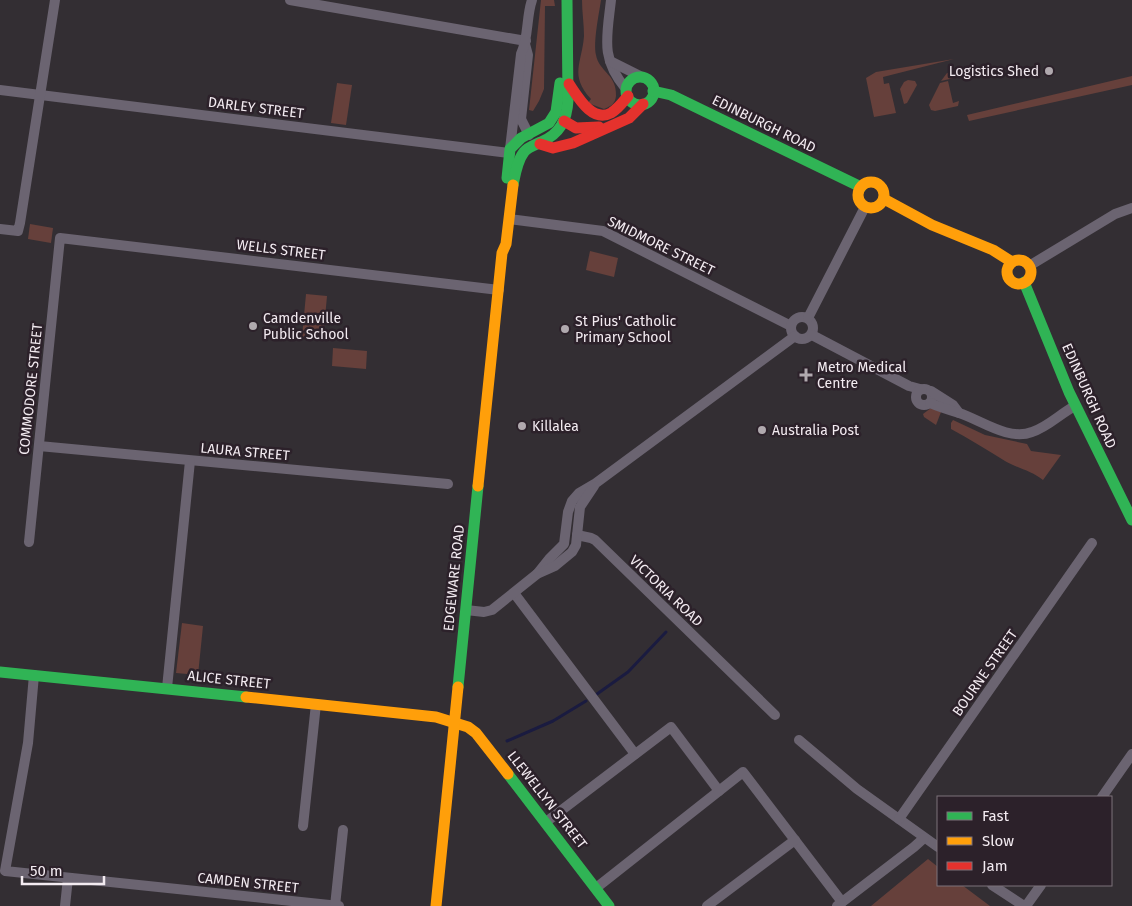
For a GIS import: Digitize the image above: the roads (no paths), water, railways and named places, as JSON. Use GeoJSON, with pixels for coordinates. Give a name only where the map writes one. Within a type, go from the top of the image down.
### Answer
{"type":"FeatureCollection","features":[{"type":"Feature","properties":{"kind":"street"},"geometry":{"type":"LineString","coordinates":[[0,229],[18,231],[55,0]]}},
{"type":"Feature","properties":{"kind":"street"},"geometry":{"type":"LineString","coordinates":[[290,0],[525,43]]}},
{"type":"Feature","properties":{"kind":"street"},"geometry":{"type":"LineString","coordinates":[[502,254],[500,244],[521,54],[525,43],[532,0]]}},
{"type":"Feature","properties":{"kind":"street"},"geometry":{"type":"LineString","coordinates":[[611,0],[607,43],[608,56],[619,80],[634,103],[644,104]]}},
{"type":"Feature","properties":{"kind":"street"},"geometry":{"type":"LineString","coordinates":[[502,254],[506,244],[516,168],[522,154],[553,136],[564,122],[569,84],[567,6]]}},
{"type":"Feature","properties":{"kind":"street"},"geometry":{"type":"LineString","coordinates":[[525,43],[528,55],[521,119],[529,135]]}},
{"type":"Feature","properties":{"kind":"street"},"geometry":{"type":"LineString","coordinates":[[540,144],[553,148],[562,147],[629,118],[650,100],[653,91],[650,81],[610,61]]}},
{"type":"Feature","properties":{"kind":"street"},"geometry":{"type":"LineString","coordinates":[[510,151],[521,138],[546,126],[556,112],[560,84],[567,63]]}},
{"type":"Feature","properties":{"kind":"street"},"geometry":{"type":"LineString","coordinates":[[569,84],[583,106],[599,114],[606,114],[611,113],[627,92],[628,84],[634,78],[642,77]]}},
{"type":"Feature","properties":{"kind":"street","name":"DARLEY STREET"},"geometry":{"type":"LineString","coordinates":[[0,90],[510,151]]}},
{"type":"Feature","properties":{"kind":"street","name":"EDINBURGH ROAD"},"geometry":{"type":"LineString","coordinates":[[653,91],[670,95],[861,187]]}},
{"type":"Feature","properties":{"kind":"street"},"geometry":{"type":"LineString","coordinates":[[556,112],[564,122],[573,128],[593,128],[615,124]]}},
{"type":"Feature","properties":{"kind":"street"},"geometry":{"type":"LineString","coordinates":[[869,182],[877,183],[883,189],[884,199],[874,208],[865,207],[858,198],[861,187],[869,182]]}},
{"type":"Feature","properties":{"kind":"street"},"geometry":{"type":"LineString","coordinates":[[884,199],[932,226],[986,247],[1012,262]]}},
{"type":"Feature","properties":{"kind":"street"},"geometry":{"type":"LineString","coordinates":[[808,318],[865,207]]}},
{"type":"Feature","properties":{"kind":"street"},"geometry":{"type":"LineString","coordinates":[[1029,266],[1115,214],[1132,208]]}},
{"type":"Feature","properties":{"kind":"street","name":"SMIDMORE STREET"},"geometry":{"type":"LineString","coordinates":[[509,219],[603,231],[793,331]]}},
{"type":"Feature","properties":{"kind":"street","name":"WELLS STREET"},"geometry":{"type":"LineString","coordinates":[[60,238],[499,290]]}},
{"type":"Feature","properties":{"kind":"street","name":"COMMODORE STREET"},"geometry":{"type":"LineString","coordinates":[[29,542],[60,238]]}},
{"type":"Feature","properties":{"kind":"street","name":"EDGEWARE ROAD"},"geometry":{"type":"LineString","coordinates":[[436,906],[453,722],[502,254]]}},
{"type":"Feature","properties":{"kind":"street"},"geometry":{"type":"LineString","coordinates":[[1015,260],[1023,261],[1029,266],[1029,277],[1024,282],[1016,284],[1010,280],[1007,272],[1012,262],[1015,260]]}},
{"type":"Feature","properties":{"kind":"street","name":"EDINBURGH ROAD"},"geometry":{"type":"LineString","coordinates":[[1024,282],[1075,406],[1132,520]]}},
{"type":"Feature","properties":{"kind":"street"},"geometry":{"type":"LineString","coordinates":[[466,610],[488,612],[537,574],[548,559],[562,547],[568,512],[572,501],[579,493],[596,483],[793,331],[797,318],[808,318]]}},
{"type":"Feature","properties":{"kind":"street"},"geometry":{"type":"LineString","coordinates":[[808,318],[813,324],[812,335]]}},
{"type":"Feature","properties":{"kind":"street"},"geometry":{"type":"LineString","coordinates":[[793,331],[805,339],[812,335]]}},
{"type":"Feature","properties":{"kind":"street"},"geometry":{"type":"LineString","coordinates":[[812,335],[909,386],[925,390],[953,405],[959,413]]}},
{"type":"Feature","properties":{"kind":"street"},"geometry":{"type":"LineString","coordinates":[[925,390],[916,396],[917,401],[921,405],[930,403],[950,412],[959,413],[989,427],[1018,434],[1031,433],[1062,412],[1075,406]]}},
{"type":"Feature","properties":{"kind":"street"},"geometry":{"type":"LineString","coordinates":[[925,390],[933,396],[930,403]]}},
{"type":"Feature","properties":{"kind":"street","name":"LAURA STREET"},"geometry":{"type":"LineString","coordinates":[[39,446],[448,484]]}},
{"type":"Feature","properties":{"kind":"street"},"geometry":{"type":"LineString","coordinates":[[167,688],[190,461]]}},
{"type":"Feature","properties":{"kind":"street"},"geometry":{"type":"LineString","coordinates":[[537,574],[555,566],[572,552],[578,535],[580,507],[596,483]]}},
{"type":"Feature","properties":{"kind":"street","name":"VICTORIA ROAD"},"geometry":{"type":"LineString","coordinates":[[578,535],[595,540],[775,715]]}},
{"type":"Feature","properties":{"kind":"street","name":"BOURNE STREET"},"geometry":{"type":"LineString","coordinates":[[899,819],[1092,543]]}},
{"type":"Feature","properties":{"kind":"street"},"geometry":{"type":"LineString","coordinates":[[514,593],[635,754]]}},
{"type":"Feature","properties":{"kind":"street","name":"ALICE STREET"},"geometry":{"type":"LineString","coordinates":[[0,672],[316,704],[440,718],[453,722]]}},
{"type":"Feature","properties":{"kind":"street","name":"CAMDEN STREET"},"geometry":{"type":"LineString","coordinates":[[34,675],[28,743],[6,871],[259,902],[339,906]]}},
{"type":"Feature","properties":{"kind":"street"},"geometry":{"type":"LineString","coordinates":[[303,826],[316,704]]}},
{"type":"Feature","properties":{"kind":"street","name":"LLEWELLYN STREET"},"geometry":{"type":"LineString","coordinates":[[453,722],[468,727],[476,733],[610,906]]}},
{"type":"Feature","properties":{"kind":"street"},"geometry":{"type":"LineString","coordinates":[[546,822],[671,727],[719,791]]}},
{"type":"Feature","properties":{"kind":"street"},"geometry":{"type":"LineString","coordinates":[[799,740],[857,789],[937,846]]}},
{"type":"Feature","properties":{"kind":"street"},"geometry":{"type":"LineString","coordinates":[[1103,796],[1132,754]]}},
{"type":"Feature","properties":{"kind":"street"},"geometry":{"type":"LineString","coordinates":[[596,888],[743,772],[795,840],[839,904],[914,848],[924,838]]}},
{"type":"Feature","properties":{"kind":"street"},"geometry":{"type":"LineString","coordinates":[[335,906],[343,830]]}},
{"type":"Feature","properties":{"kind":"street"},"geometry":{"type":"LineString","coordinates":[[707,906],[795,840]]}},
{"type":"Feature","properties":{"kind":"street"},"geometry":{"type":"LineString","coordinates":[[65,906],[68,878]]}},
{"type":"Feature","properties":{"kind":"street"},"geometry":{"type":"LineString","coordinates":[[994,886],[1025,906],[1040,886]]}},
{"type":"Feature","properties":{"kind":"waterway"},"geometry":{"type":"LineString","coordinates":[[597,694],[628,672],[666,632]]}},
{"type":"Feature","properties":{"kind":"waterway"},"geometry":{"type":"LineString","coordinates":[[507,741],[553,721],[586,701]]}},
{"type":"Feature","properties":{"kind":"place","name":"Logistics Shed"},"geometry":{"type":"Point","coordinates":[1049,71]}},
{"type":"Feature","properties":{"kind":"place","name":"Camdenville Public School"},"geometry":{"type":"Point","coordinates":[253,326]}},
{"type":"Feature","properties":{"kind":"place","name":"St Pius' Catholic Primary School"},"geometry":{"type":"Point","coordinates":[565,329]}},
{"type":"Feature","properties":{"kind":"place","name":"Metro Medical Centre"},"geometry":{"type":"Point","coordinates":[806,375]}},
{"type":"Feature","properties":{"kind":"place","name":"Killalea"},"geometry":{"type":"Point","coordinates":[522,426]}},
{"type":"Feature","properties":{"kind":"place","name":"Australia Post"},"geometry":{"type":"Point","coordinates":[762,430]}}]}
